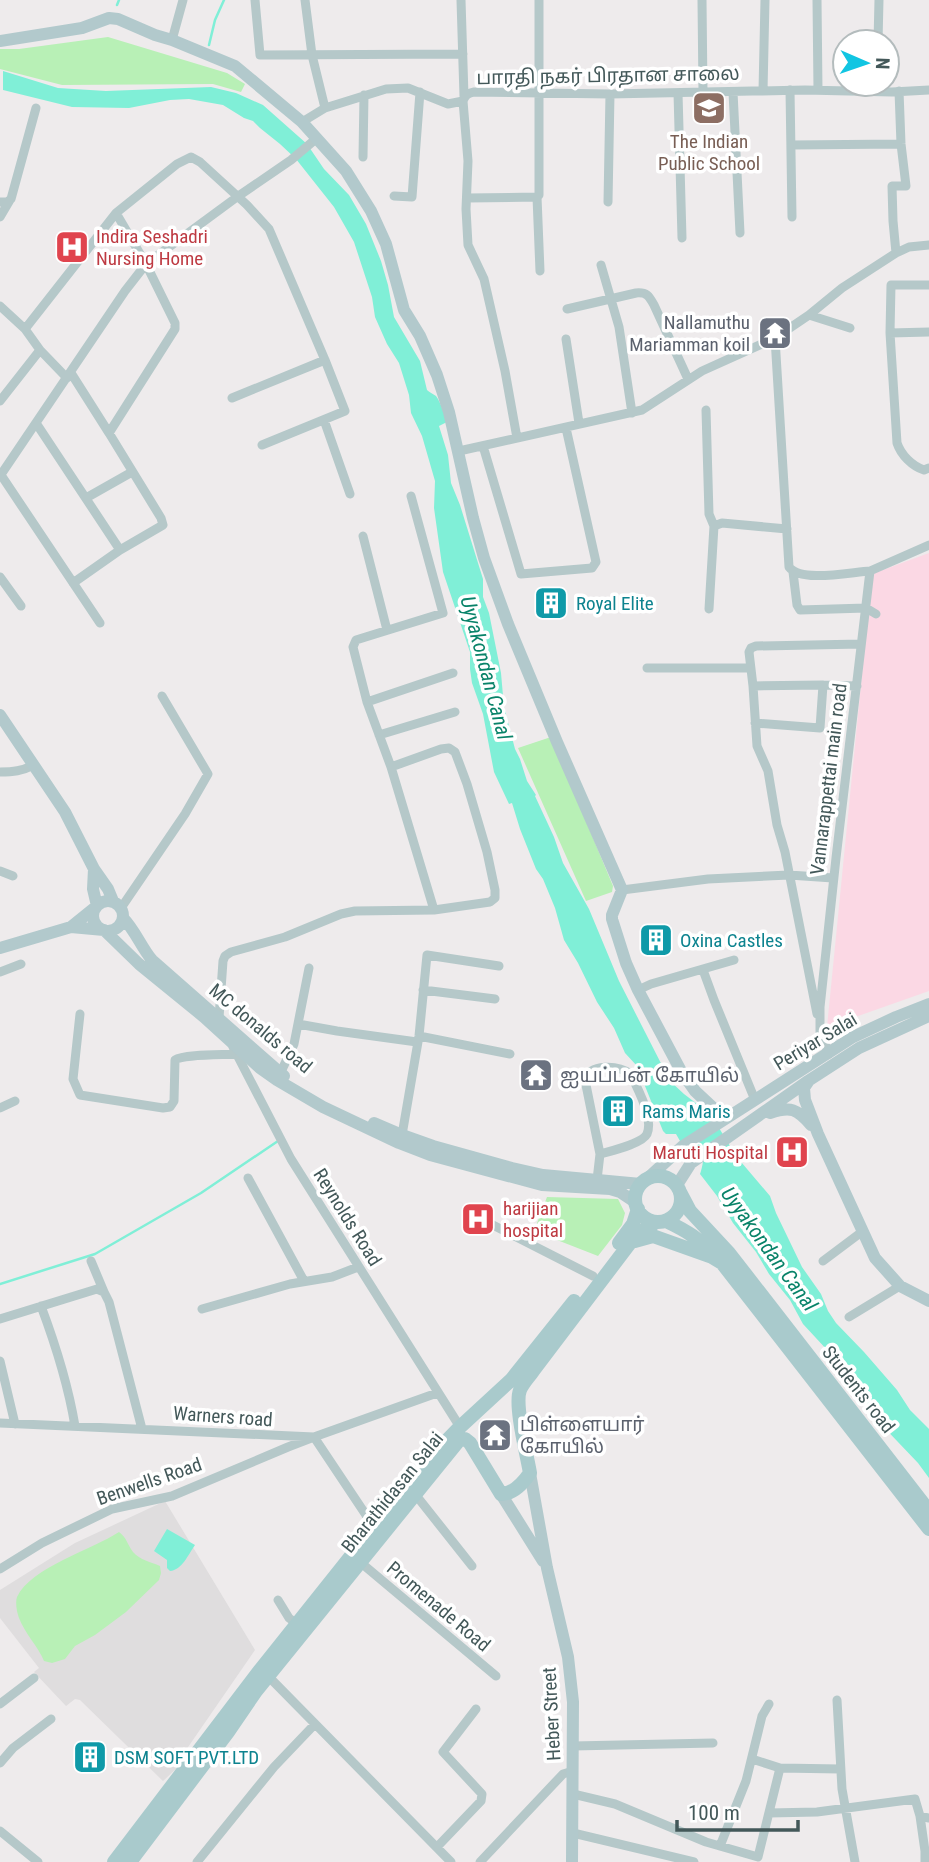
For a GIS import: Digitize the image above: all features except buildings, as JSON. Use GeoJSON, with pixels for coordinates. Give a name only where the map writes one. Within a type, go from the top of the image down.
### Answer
{"type":"FeatureCollection","features":[{"type":"Feature","properties":{"kind":"main road"},"geometry":{"type":"LineString","coordinates":[[0,41],[82,28],[108,18],[118,19],[235,66],[302,121],[314,142],[346,171],[372,211],[386,244],[404,310],[421,335],[437,375],[449,412],[484,558],[503,611],[622,890],[612,919],[626,963],[681,1071],[695,1091],[725,1119],[683,1146],[644,1181],[635,1195],[634,1203]]}},
{"type":"Feature","properties":{"kind":"main road"},"geometry":{"type":"LineString","coordinates":[[0,715],[65,812],[94,870],[132,927],[142,958],[167,985],[260,1068],[279,1077],[323,1107],[429,1155],[542,1185],[610,1189],[620,1192],[634,1203],[649,1220],[684,1229],[701,1241],[722,1263],[929,1529]]}},
{"type":"Feature","properties":{"kind":"main road"},"geometry":{"type":"LineString","coordinates":[[94,870],[93,889],[97,906],[93,917],[98,928],[104,930]]}},
{"type":"Feature","properties":{"kind":"main road"},"geometry":{"type":"LineString","coordinates":[[71,927],[102,902],[119,909]]}},
{"type":"Feature","properties":{"kind":"main road"},"geometry":{"type":"LineString","coordinates":[[0,948],[71,927],[115,930],[122,923],[119,909]]}},
{"type":"Feature","properties":{"kind":"main road","name":"MC donalds road"},"geometry":{"type":"LineString","coordinates":[[104,930],[219,1018],[279,1077],[313,1095],[402,1135],[522,1170],[543,1175],[597,1180],[644,1181]]}},
{"type":"Feature","properties":{"kind":"main road","name":"Periyar Salai"},"geometry":{"type":"LineString","coordinates":[[725,1119],[853,1037],[929,1004]]}},
{"type":"Feature","properties":{"kind":"main road","name":"Periyar Salai"},"geometry":{"type":"LineString","coordinates":[[678,1189],[691,1163],[808,1081],[859,1048],[929,1016]]}},
{"type":"Feature","properties":{"kind":"main road"},"geometry":{"type":"LineString","coordinates":[[808,1081],[803,1095],[875,1258],[900,1286],[929,1301]]}},
{"type":"Feature","properties":{"kind":"main road"},"geometry":{"type":"LineString","coordinates":[[755,1118],[784,1109],[792,1110],[801,1114],[818,1134]]}},
{"type":"Feature","properties":{"kind":"main road"},"geometry":{"type":"LineString","coordinates":[[644,1181],[654,1176],[666,1177],[678,1189],[680,1207],[676,1213],[661,1221]]}},
{"type":"Feature","properties":{"kind":"main road","name":"Students road"},"geometry":{"type":"LineString","coordinates":[[678,1189],[690,1211],[729,1253],[929,1511]]}},
{"type":"Feature","properties":{"kind":"main road","name":"Bharathidasan Salai"},"geometry":{"type":"LineString","coordinates":[[516,1385],[633,1224],[634,1203]]}},
{"type":"Feature","properties":{"kind":"main road","name":"Bharathidasan Salai"},"geometry":{"type":"LineString","coordinates":[[114,1862],[190,1774],[360,1562],[377,1532],[426,1462],[460,1427],[533,1371],[630,1243],[637,1235],[661,1221]]}},
{"type":"Feature","properties":{"kind":"main road"},"geometry":{"type":"LineString","coordinates":[[630,1243],[653,1236],[722,1263]]}},
{"type":"Feature","properties":{"kind":"main road"},"geometry":{"type":"LineString","coordinates":[[501,1494],[508,1494],[521,1485],[530,1473],[516,1385]]}},
{"type":"Feature","properties":{"kind":"main road","name":"Bharathidasan Salai"},"geometry":{"type":"LineString","coordinates":[[130,1862],[297,1624],[377,1532],[415,1494],[460,1439],[470,1443],[501,1494]]}},
{"type":"Feature","properties":{"kind":"main road","name":"Heber Street"},"geometry":{"type":"LineString","coordinates":[[530,1473],[547,1568],[568,1657],[573,1702],[571,1860]]}},
{"type":"Feature","properties":{"kind":"main road"},"geometry":{"type":"LineString","coordinates":[[501,1494],[547,1568]]}},
{"type":"Feature","properties":{"kind":"street"},"geometry":{"type":"LineString","coordinates":[[172,40],[183,0]]}},
{"type":"Feature","properties":{"kind":"street"},"geometry":{"type":"LineString","coordinates":[[255,0],[260,55],[463,54]]}},
{"type":"Feature","properties":{"kind":"street"},"geometry":{"type":"LineString","coordinates":[[305,0],[312,55],[325,108]]}},
{"type":"Feature","properties":{"kind":"street"},"geometry":{"type":"LineString","coordinates":[[461,0],[468,160],[468,244],[484,279],[517,439]]}},
{"type":"Feature","properties":{"kind":"street"},"geometry":{"type":"LineString","coordinates":[[539,0],[537,197],[540,271]]}},
{"type":"Feature","properties":{"kind":"street"},"geometry":{"type":"LineString","coordinates":[[702,0],[703,92]]}},
{"type":"Feature","properties":{"kind":"street"},"geometry":{"type":"LineString","coordinates":[[763,91],[765,0]]}},
{"type":"Feature","properties":{"kind":"street"},"geometry":{"type":"LineString","coordinates":[[817,0],[818,90]]}},
{"type":"Feature","properties":{"kind":"street"},"geometry":{"type":"LineString","coordinates":[[878,28],[879,0]]}},
{"type":"Feature","properties":{"kind":"street","name":"பாரதி நகர் பிரதான சாலை"},"geometry":{"type":"LineString","coordinates":[[302,121],[325,108],[386,89],[408,88],[448,104],[464,99],[474,92],[611,94],[831,90]]}},
{"type":"Feature","properties":{"kind":"street"},"geometry":{"type":"LineString","coordinates":[[790,90],[792,217]]}},
{"type":"Feature","properties":{"kind":"street","name":"பாரதி நகர் பிரதான சாலை"},"geometry":{"type":"LineString","coordinates":[[901,91],[929,90]]}},
{"type":"Feature","properties":{"kind":"street"},"geometry":{"type":"LineString","coordinates":[[394,196],[412,197],[420,92]]}},
{"type":"Feature","properties":{"kind":"street"},"geometry":{"type":"LineString","coordinates":[[733,92],[740,233]]}},
{"type":"Feature","properties":{"kind":"street"},"geometry":{"type":"LineString","coordinates":[[678,93],[682,239]]}},
{"type":"Feature","properties":{"kind":"street"},"geometry":{"type":"LineString","coordinates":[[608,202],[611,94]]}},
{"type":"Feature","properties":{"kind":"street"},"geometry":{"type":"LineString","coordinates":[[363,157],[364,95]]}},
{"type":"Feature","properties":{"kind":"street"},"geometry":{"type":"LineString","coordinates":[[897,253],[892,220],[892,186],[906,186],[899,98]]}},
{"type":"Feature","properties":{"kind":"street"},"geometry":{"type":"LineString","coordinates":[[0,217],[11,199],[36,108]]}},
{"type":"Feature","properties":{"kind":"street"},"geometry":{"type":"LineString","coordinates":[[100,622],[0,475],[146,264],[314,142]]}},
{"type":"Feature","properties":{"kind":"street"},"geometry":{"type":"LineString","coordinates":[[791,145],[901,144]]}},
{"type":"Feature","properties":{"kind":"street"},"geometry":{"type":"LineString","coordinates":[[25,329],[116,212],[188,157],[194,158],[258,215],[269,229],[345,411],[262,445]]}},
{"type":"Feature","properties":{"kind":"street"},"geometry":{"type":"LineString","coordinates":[[467,198],[537,197]]}},
{"type":"Feature","properties":{"kind":"street"},"geometry":{"type":"LineString","coordinates":[[0,202],[11,199]]}},
{"type":"Feature","properties":{"kind":"street"},"geometry":{"type":"LineString","coordinates":[[109,433],[175,328],[146,264],[116,212]]}},
{"type":"Feature","properties":{"kind":"street"},"geometry":{"type":"LineString","coordinates":[[459,452],[642,410],[702,371],[775,338],[842,288],[897,253],[909,247],[929,245]]}},
{"type":"Feature","properties":{"kind":"street"},"geometry":{"type":"LineString","coordinates":[[601,265],[619,327],[632,414]]}},
{"type":"Feature","properties":{"kind":"street"},"geometry":{"type":"LineString","coordinates":[[929,285],[891,285],[890,333],[897,443],[912,464],[924,470],[929,468]]}},
{"type":"Feature","properties":{"kind":"street"},"geometry":{"type":"LineString","coordinates":[[567,309],[643,292],[648,294],[688,379]]}},
{"type":"Feature","properties":{"kind":"street"},"geometry":{"type":"LineString","coordinates":[[0,306],[25,329],[40,350],[69,376],[109,433],[163,525],[120,550],[74,583]]}},
{"type":"Feature","properties":{"kind":"street"},"geometry":{"type":"LineString","coordinates":[[809,315],[850,328]]}},
{"type":"Feature","properties":{"kind":"street"},"geometry":{"type":"LineString","coordinates":[[890,333],[929,332]]}},
{"type":"Feature","properties":{"kind":"street"},"geometry":{"type":"LineString","coordinates":[[775,338],[789,567],[799,575],[870,571],[929,545]]}},
{"type":"Feature","properties":{"kind":"street"},"geometry":{"type":"LineString","coordinates":[[566,339],[579,423]]}},
{"type":"Feature","properties":{"kind":"street"},"geometry":{"type":"LineString","coordinates":[[0,401],[40,350]]}},
{"type":"Feature","properties":{"kind":"street"},"geometry":{"type":"LineString","coordinates":[[232,398],[325,360]]}},
{"type":"Feature","properties":{"kind":"street"},"geometry":{"type":"LineString","coordinates":[[706,410],[709,514],[714,526],[709,609]]}},
{"type":"Feature","properties":{"kind":"street"},"geometry":{"type":"LineString","coordinates":[[324,420],[350,494]]}},
{"type":"Feature","properties":{"kind":"street"},"geometry":{"type":"LineString","coordinates":[[36,423],[120,550]]}},
{"type":"Feature","properties":{"kind":"street"},"geometry":{"type":"LineString","coordinates":[[484,446],[521,574],[592,568],[596,562],[566,428]]}},
{"type":"Feature","properties":{"kind":"street"},"geometry":{"type":"LineString","coordinates":[[86,498],[132,472]]}},
{"type":"Feature","properties":{"kind":"street"},"geometry":{"type":"LineString","coordinates":[[411,496],[443,613],[356,640],[354,647],[367,702],[391,767],[434,910]]}},
{"type":"Feature","properties":{"kind":"street"},"geometry":{"type":"LineString","coordinates":[[714,526],[722,523],[786,529]]}},
{"type":"Feature","properties":{"kind":"street"},"geometry":{"type":"LineString","coordinates":[[363,536],[387,631]]}},
{"type":"Feature","properties":{"kind":"street","name":"Vannarappettai main road"},"geometry":{"type":"LineString","coordinates":[[829,1054],[820,1032],[820,1007],[870,571]]}},
{"type":"Feature","properties":{"kind":"street"},"geometry":{"type":"LineString","coordinates":[[793,572],[800,610],[866,608],[876,614]]}},
{"type":"Feature","properties":{"kind":"street"},"geometry":{"type":"LineString","coordinates":[[0,577],[21,606]]}},
{"type":"Feature","properties":{"kind":"street"},"geometry":{"type":"LineString","coordinates":[[820,1032],[768,771],[757,746],[749,652],[756,646],[861,644]]}},
{"type":"Feature","properties":{"kind":"street"},"geometry":{"type":"LineString","coordinates":[[647,668],[750,667]]}},
{"type":"Feature","properties":{"kind":"street"},"geometry":{"type":"LineString","coordinates":[[367,702],[453,673]]}},
{"type":"Feature","properties":{"kind":"street"},"geometry":{"type":"LineString","coordinates":[[755,723],[821,728],[823,685]]}},
{"type":"Feature","properties":{"kind":"street"},"geometry":{"type":"LineString","coordinates":[[753,686],[857,686]]}},
{"type":"Feature","properties":{"kind":"street"},"geometry":{"type":"LineString","coordinates":[[119,909],[185,814],[208,774],[162,696]]}},
{"type":"Feature","properties":{"kind":"street"},"geometry":{"type":"LineString","coordinates":[[379,735],[455,712]]}},
{"type":"Feature","properties":{"kind":"street"},"geometry":{"type":"LineString","coordinates":[[219,1018],[223,961],[231,952],[285,937],[355,911],[434,910],[490,902],[495,898],[487,852],[456,752],[441,748],[391,767]]}},
{"type":"Feature","properties":{"kind":"street"},"geometry":{"type":"LineString","coordinates":[[0,772],[24,770],[34,765]]}},
{"type":"Feature","properties":{"kind":"street"},"geometry":{"type":"LineString","coordinates":[[0,871],[13,876]]}},
{"type":"Feature","properties":{"kind":"street"},"geometry":{"type":"LineString","coordinates":[[622,890],[708,878],[789,874],[834,878]]}},
{"type":"Feature","properties":{"kind":"street"},"geometry":{"type":"LineString","coordinates":[[402,1135],[418,1039],[427,956],[499,966]]}},
{"type":"Feature","properties":{"kind":"street"},"geometry":{"type":"LineString","coordinates":[[638,989],[734,960]]}},
{"type":"Feature","properties":{"kind":"street"},"geometry":{"type":"LineString","coordinates":[[0,972],[21,964]]}},
{"type":"Feature","properties":{"kind":"street"},"geometry":{"type":"LineString","coordinates":[[279,1077],[294,1044],[309,968]]}},
{"type":"Feature","properties":{"kind":"street"},"geometry":{"type":"LineString","coordinates":[[703,970],[755,1100]]}},
{"type":"Feature","properties":{"kind":"street"},"geometry":{"type":"LineString","coordinates":[[423,990],[495,999]]}},
{"type":"Feature","properties":{"kind":"street"},"geometry":{"type":"LineString","coordinates":[[80,1014],[73,1079],[80,1095],[170,1107],[174,1101],[175,1060],[181,1056],[237,1054]]}},
{"type":"Feature","properties":{"kind":"street","name":"Reynolds Road"},"geometry":{"type":"LineString","coordinates":[[219,1018],[290,1159],[460,1427]]}},
{"type":"Feature","properties":{"kind":"street"},"geometry":{"type":"LineString","coordinates":[[298,1024],[510,1054]]}},
{"type":"Feature","properties":{"kind":"street"},"geometry":{"type":"LineString","coordinates":[[597,1180],[600,1154],[585,1080],[588,1072],[592,1070],[617,1068],[631,1074],[648,1116],[647,1132],[642,1139],[600,1154]]}},
{"type":"Feature","properties":{"kind":"street"},"geometry":{"type":"LineString","coordinates":[[0,1108],[15,1101]]}},
{"type":"Feature","properties":{"kind":"street"},"geometry":{"type":"LineString","coordinates":[[248,1178],[304,1281]]}},
{"type":"Feature","properties":{"kind":"street"},"geometry":{"type":"LineString","coordinates":[[487,1222],[593,1276]]}},
{"type":"Feature","properties":{"kind":"street"},"geometry":{"type":"LineString","coordinates":[[823,1261],[863,1231]]}},
{"type":"Feature","properties":{"kind":"street"},"geometry":{"type":"LineString","coordinates":[[91,1261],[109,1302],[142,1429]]}},
{"type":"Feature","properties":{"kind":"street"},"geometry":{"type":"LineString","coordinates":[[202,1309],[290,1284],[332,1277],[358,1267]]}},
{"type":"Feature","properties":{"kind":"street"},"geometry":{"type":"LineString","coordinates":[[849,1317],[900,1286]]}},
{"type":"Feature","properties":{"kind":"street"},"geometry":{"type":"LineString","coordinates":[[0,1320],[97,1289],[104,1292]]}},
{"type":"Feature","properties":{"kind":"street"},"geometry":{"type":"LineString","coordinates":[[41,1306],[56,1345],[69,1391],[75,1426]]}},
{"type":"Feature","properties":{"kind":"street"},"geometry":{"type":"LineString","coordinates":[[0,1360],[15,1424]]}},
{"type":"Feature","properties":{"kind":"street","name":"Warners road"},"geometry":{"type":"LineString","coordinates":[[0,1423],[314,1437],[437,1393]]}},
{"type":"Feature","properties":{"kind":"street"},"geometry":{"type":"LineString","coordinates":[[314,1437],[377,1532]]}},
{"type":"Feature","properties":{"kind":"street","name":"Benwells Road"},"geometry":{"type":"LineString","coordinates":[[0,1569],[42,1543],[112,1509],[172,1496],[314,1437]]}},
{"type":"Feature","properties":{"kind":"street"},"geometry":{"type":"LineString","coordinates":[[415,1494],[472,1566]]}},
{"type":"Feature","properties":{"kind":"street","name":"Promenade Road"},"geometry":{"type":"LineString","coordinates":[[360,1562],[496,1676]]}},
{"type":"Feature","properties":{"kind":"street"},"geometry":{"type":"LineString","coordinates":[[278,1600],[289,1618],[297,1624]]}},
{"type":"Feature","properties":{"kind":"street"},"geometry":{"type":"LineString","coordinates":[[268,1676],[452,1862]]}},
{"type":"Feature","properties":{"kind":"street"},"geometry":{"type":"LineString","coordinates":[[0,1704],[34,1678]]}},
{"type":"Feature","properties":{"kind":"street"},"geometry":{"type":"LineString","coordinates":[[837,1700],[840,1769],[855,1862]]}},
{"type":"Feature","properties":{"kind":"street"},"geometry":{"type":"LineString","coordinates":[[720,1846],[746,1781],[762,1716],[769,1704]]}},
{"type":"Feature","properties":{"kind":"street"},"geometry":{"type":"LineString","coordinates":[[437,1847],[481,1801],[482,1794],[443,1752],[476,1709]]}},
{"type":"Feature","properties":{"kind":"street"},"geometry":{"type":"LineString","coordinates":[[0,1763],[13,1748],[51,1719]]}},
{"type":"Feature","properties":{"kind":"street"},"geometry":{"type":"LineString","coordinates":[[197,1862],[274,1767],[315,1724]]}},
{"type":"Feature","properties":{"kind":"street"},"geometry":{"type":"LineString","coordinates":[[573,1746],[713,1743]]}},
{"type":"Feature","properties":{"kind":"street"},"geometry":{"type":"LineString","coordinates":[[752,1759],[780,1768],[840,1769]]}},
{"type":"Feature","properties":{"kind":"street"},"geometry":{"type":"LineString","coordinates":[[573,1794],[615,1804],[706,1842],[757,1859],[780,1768]]}},
{"type":"Feature","properties":{"kind":"street"},"geometry":{"type":"LineString","coordinates":[[480,1862],[563,1774],[573,1771]]}},
{"type":"Feature","properties":{"kind":"street"},"geometry":{"type":"LineString","coordinates":[[769,1813],[817,1812],[915,1799],[925,1817],[925,1862]]}},
{"type":"Feature","properties":{"kind":"street"},"geometry":{"type":"LineString","coordinates":[[0,1831],[38,1862]]}},
{"type":"Feature","properties":{"kind":"street"},"geometry":{"type":"LineString","coordinates":[[573,1833],[694,1862]]}},
{"type":"Feature","properties":{"kind":"shaded area"},"geometry":{"type":"Polygon","coordinates":[[[108,37],[227,73],[245,84],[241,92],[213,84],[62,85],[0,69],[0,49],[108,37]]]}},
{"type":"Feature","properties":{"kind":"shaded area"},"geometry":{"type":"Polygon","coordinates":[[[929,553],[929,991],[827,1027],[872,574],[929,553]]]}},
{"type":"Feature","properties":{"kind":"shaded area"},"geometry":{"type":"Polygon","coordinates":[[[551,737],[613,886],[612,892],[586,901],[518,748],[551,737]]]}},
{"type":"Feature","properties":{"kind":"shaded area"},"geometry":{"type":"Polygon","coordinates":[[[547,1197],[618,1199],[625,1213],[622,1225],[598,1256],[534,1231],[547,1197]]]}},
{"type":"Feature","properties":{"kind":"shaded area"},"geometry":{"type":"Polygon","coordinates":[[[165,1501],[255,1650],[186,1750],[178,1767],[163,1781],[80,1700],[75,1699],[66,1706],[34,1672],[39,1668],[0,1618],[0,1590],[75,1543],[165,1501]]]}},
{"type":"Feature","properties":{"kind":"shaded area"},"geometry":{"type":"Polygon","coordinates":[[[119,1532],[136,1555],[160,1566],[159,1580],[126,1612],[75,1646],[65,1659],[52,1663],[44,1661],[19,1618],[17,1597],[24,1586],[48,1568],[119,1532]]]}},
{"type":"Feature","properties":{"kind":"water","name":"Uyyakondan Canal"},"geometry":{"type":"Polygon","coordinates":[[[3,71],[58,88],[106,91],[211,87],[236,93],[263,105],[307,144],[324,169],[349,195],[366,224],[381,261],[394,317],[420,361],[427,390],[438,398],[447,422],[439,426],[448,455],[451,483],[483,579],[483,597],[489,613],[501,673],[504,707],[515,749],[563,863],[589,909],[619,981],[670,1081],[713,1118],[736,1156],[770,1196],[802,1267],[821,1294],[836,1323],[929,1429],[929,1478],[877,1420],[838,1369],[828,1351],[803,1324],[790,1300],[700,1174],[703,1161],[697,1150],[680,1141],[676,1134],[666,1134],[663,1131],[637,1066],[625,1053],[614,1028],[564,940],[555,908],[536,869],[512,803],[509,804],[494,772],[483,714],[472,683],[470,652],[443,572],[434,508],[435,481],[422,436],[411,413],[409,395],[399,363],[375,317],[372,297],[354,242],[334,207],[296,159],[280,144],[253,121],[223,105],[189,99],[129,108],[72,107],[3,90],[3,71]]]}},
{"type":"Feature","properties":{"kind":"water"},"geometry":{"type":"Polygon","coordinates":[[[167,1529],[195,1545],[181,1565],[170,1571],[167,1568],[167,1560],[154,1551],[167,1529]]]}},
{"type":"Feature","properties":{"kind":"waterway"},"geometry":{"type":"LineString","coordinates":[[117,5],[119,0]]}},
{"type":"Feature","properties":{"kind":"waterway"},"geometry":{"type":"LineString","coordinates":[[209,45],[215,20],[224,0]]}},
{"type":"Feature","properties":{"kind":"waterway"},"geometry":{"type":"LineString","coordinates":[[0,1284],[95,1254],[201,1193],[278,1141]]}},
{"type":"Feature","properties":{"kind":"place","name":"The Indian Public School"},"geometry":{"type":"Point","coordinates":[709,108]}},
{"type":"Feature","properties":{"kind":"place","name":"Indira Seshadri Nursing Home"},"geometry":{"type":"Point","coordinates":[72,247]}},
{"type":"Feature","properties":{"kind":"place","name":"Nallamuthu Mariamman koil"},"geometry":{"type":"Point","coordinates":[775,333]}},
{"type":"Feature","properties":{"kind":"place","name":"Royal Elite"},"geometry":{"type":"Point","coordinates":[551,603]}},
{"type":"Feature","properties":{"kind":"place","name":"Oxina Castles"},"geometry":{"type":"Point","coordinates":[656,940]}},
{"type":"Feature","properties":{"kind":"place","name":"ஐயப்பன் கோயில்"},"geometry":{"type":"Point","coordinates":[536,1075]}},
{"type":"Feature","properties":{"kind":"place","name":"Rams Maris"},"geometry":{"type":"Point","coordinates":[618,1111]}},
{"type":"Feature","properties":{"kind":"place","name":"Maruti Hospital"},"geometry":{"type":"Point","coordinates":[792,1152]}},
{"type":"Feature","properties":{"kind":"place","name":"harijian hospital"},"geometry":{"type":"Point","coordinates":[478,1219]}},
{"type":"Feature","properties":{"kind":"place","name":"பிள்ளையார் கோயில்"},"geometry":{"type":"Point","coordinates":[495,1435]}},
{"type":"Feature","properties":{"kind":"place","name":"DSM SOFT PVT.LTD"},"geometry":{"type":"Point","coordinates":[90,1757]}}]}
